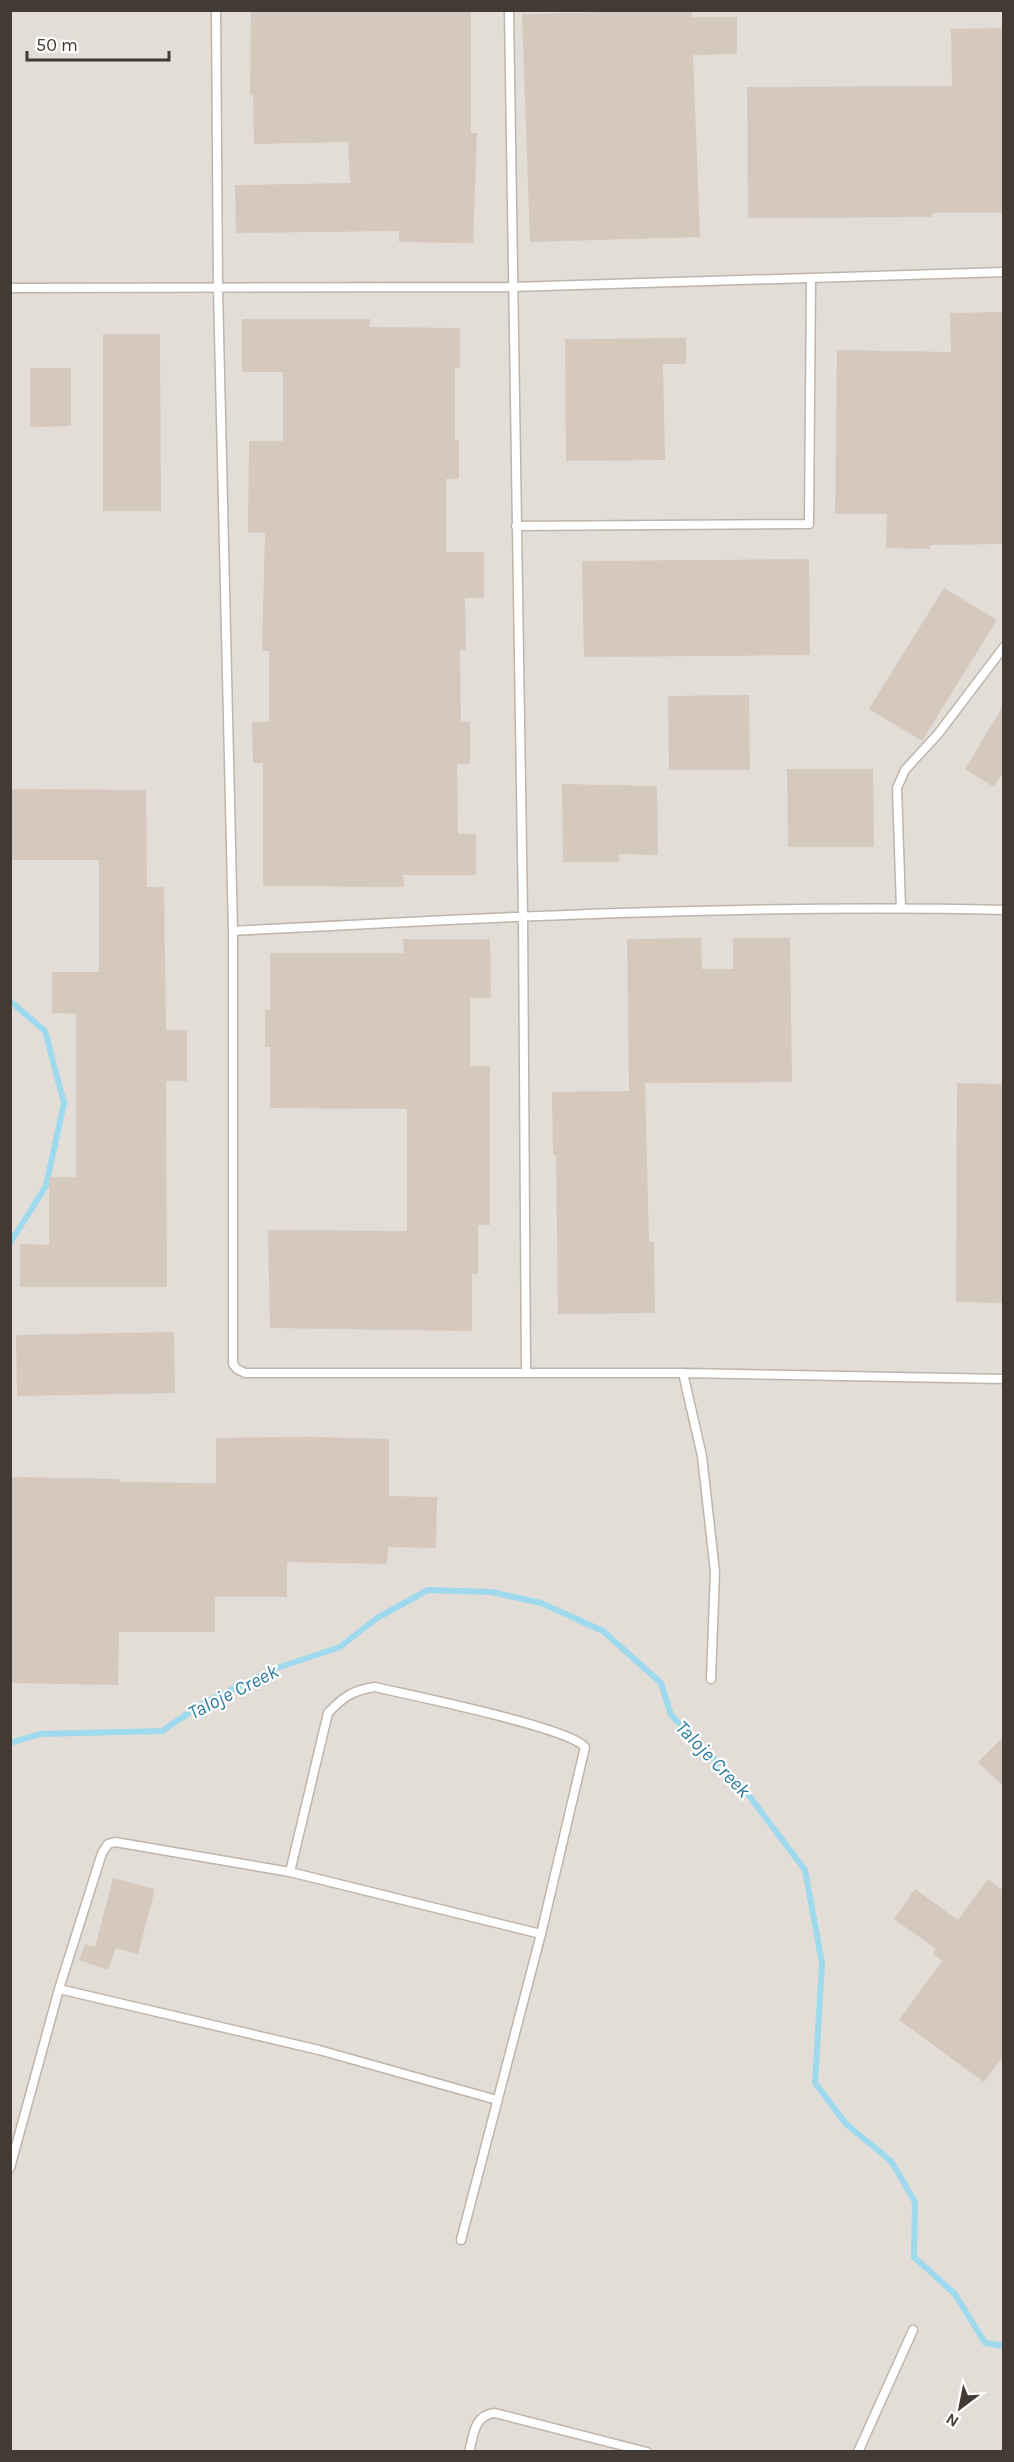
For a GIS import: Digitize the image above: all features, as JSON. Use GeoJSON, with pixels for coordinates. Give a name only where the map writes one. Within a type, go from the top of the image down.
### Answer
{"type":"FeatureCollection","features":[{"type":"Feature","properties":{"kind":"lane"},"geometry":{"type":"LineString","coordinates":[[216,10],[218,289],[233,931],[233,1364],[237,1370],[245,1373],[683,1373],[1004,1379]]}},
{"type":"Feature","properties":{"kind":"lane"},"geometry":{"type":"LineString","coordinates":[[509,10],[523,915],[526,1373]]}},
{"type":"Feature","properties":{"kind":"lane"},"geometry":{"type":"LineString","coordinates":[[10,288],[512,287],[1004,272]]}},
{"type":"Feature","properties":{"kind":"lane"},"geometry":{"type":"LineString","coordinates":[[516,526],[810,524],[811,278]]}},
{"type":"Feature","properties":{"kind":"lane"},"geometry":{"type":"LineString","coordinates":[[901,908],[897,788],[900,778],[938,734],[1004,647]]}},
{"type":"Feature","properties":{"kind":"lane"},"geometry":{"type":"LineString","coordinates":[[233,931],[523,915],[901,908],[1004,910]]}},
{"type":"Feature","properties":{"kind":"lane"},"geometry":{"type":"LineString","coordinates":[[683,1373],[702,1456],[715,1572],[711,1679]]}},
{"type":"Feature","properties":{"kind":"lane"},"geometry":{"type":"LineString","coordinates":[[290,1872],[328,1713],[342,1697],[355,1690],[375,1687],[547,1729],[580,1742],[585,1752],[541,1934],[460,2240]]}},
{"type":"Feature","properties":{"kind":"lane"},"geometry":{"type":"LineString","coordinates":[[10,2168],[58,1989],[102,1853],[108,1844],[115,1842],[290,1872],[541,1934]]}},
{"type":"Feature","properties":{"kind":"lane"},"geometry":{"type":"LineString","coordinates":[[58,1989],[319,2050],[497,2100]]}},
{"type":"Feature","properties":{"kind":"lane"},"geometry":{"type":"LineString","coordinates":[[858,2451],[912,2330]]}},
{"type":"Feature","properties":{"kind":"lane"},"geometry":{"type":"LineString","coordinates":[[469,2451],[477,2421],[481,2416],[495,2412],[647,2451]]}},
{"type":"Feature","properties":{"kind":"shaded area"},"geometry":{"type":"Polygon","coordinates":[[[11,11],[1003,11],[1003,2451],[11,2451],[11,11]]]}},
{"type":"Feature","properties":{"kind":"building"},"geometry":{"type":"Polygon","coordinates":[[[251,10],[471,10],[471,133],[477,133],[473,243],[399,242],[399,231],[236,233],[235,185],[350,183],[348,142],[254,144],[253,95],[250,95],[251,10]]]}},
{"type":"Feature","properties":{"kind":"building"},"geometry":{"type":"Polygon","coordinates":[[[692,10],[692,17],[737,17],[737,54],[693,55],[700,237],[530,242],[522,14],[692,10]]]}},
{"type":"Feature","properties":{"kind":"building"},"geometry":{"type":"Polygon","coordinates":[[[1004,28],[1004,213],[932,213],[932,217],[748,218],[747,87],[952,86],[951,29],[1004,28]]]}},
{"type":"Feature","properties":{"kind":"building"},"geometry":{"type":"Polygon","coordinates":[[[1004,312],[1004,544],[930,545],[930,549],[886,548],[887,514],[835,514],[837,350],[951,352],[950,313],[1004,312]]]}},
{"type":"Feature","properties":{"kind":"building"},"geometry":{"type":"Polygon","coordinates":[[[242,319],[370,319],[370,327],[460,328],[460,368],[455,368],[455,440],[459,440],[459,479],[446,479],[446,552],[484,552],[484,598],[465,598],[466,650],[460,650],[461,722],[470,722],[470,764],[457,764],[458,834],[476,834],[476,875],[403,875],[404,887],[263,886],[263,763],[253,763],[252,722],[269,722],[269,651],[262,651],[265,533],[248,533],[249,441],[283,441],[283,372],[242,372],[242,319]]]}},
{"type":"Feature","properties":{"kind":"building"},"geometry":{"type":"Polygon","coordinates":[[[103,334],[160,334],[161,511],[103,511],[103,334]]]}},
{"type":"Feature","properties":{"kind":"building"},"geometry":{"type":"Polygon","coordinates":[[[686,338],[686,364],[663,364],[665,460],[566,461],[565,339],[686,338]]]}},
{"type":"Feature","properties":{"kind":"building"},"geometry":{"type":"Polygon","coordinates":[[[30,368],[71,368],[71,426],[30,427],[30,368]]]}},
{"type":"Feature","properties":{"kind":"building"},"geometry":{"type":"Polygon","coordinates":[[[809,559],[810,655],[584,657],[582,561],[809,559]]]}},
{"type":"Feature","properties":{"kind":"building"},"geometry":{"type":"Polygon","coordinates":[[[944,588],[997,620],[922,741],[869,709],[944,588]]]}},
{"type":"Feature","properties":{"kind":"building"},"geometry":{"type":"Polygon","coordinates":[[[749,695],[750,770],[669,770],[668,696],[749,695]]]}},
{"type":"Feature","properties":{"kind":"building"},"geometry":{"type":"Polygon","coordinates":[[[1004,704],[1004,771],[994,787],[965,769],[1004,704]]]}},
{"type":"Feature","properties":{"kind":"building"},"geometry":{"type":"Polygon","coordinates":[[[787,769],[873,769],[874,847],[788,847],[787,769]]]}},
{"type":"Feature","properties":{"kind":"building"},"geometry":{"type":"Polygon","coordinates":[[[562,784],[657,786],[658,855],[619,854],[619,862],[563,862],[562,784]]]}},
{"type":"Feature","properties":{"kind":"building"},"geometry":{"type":"Polygon","coordinates":[[[10,789],[146,790],[147,887],[164,887],[166,1030],[187,1030],[187,1081],[166,1081],[167,1287],[20,1287],[20,1244],[49,1245],[49,1177],[76,1177],[76,1014],[52,1013],[52,972],[99,972],[99,860],[10,860],[10,789]]]}},
{"type":"Feature","properties":{"kind":"building"},"geometry":{"type":"Polygon","coordinates":[[[701,938],[702,969],[733,969],[733,938],[790,938],[792,1082],[645,1083],[649,1242],[654,1242],[655,1313],[558,1314],[556,1155],[553,1155],[552,1092],[629,1091],[627,939],[701,938]]]}},
{"type":"Feature","properties":{"kind":"building"},"geometry":{"type":"Polygon","coordinates":[[[403,939],[490,939],[491,998],[470,998],[470,1066],[490,1066],[490,1225],[478,1225],[478,1274],[472,1274],[472,1331],[270,1328],[268,1230],[407,1231],[407,1109],[270,1108],[270,1047],[265,1047],[265,1010],[270,1010],[270,953],[404,953],[403,939]]]}},
{"type":"Feature","properties":{"kind":"building"},"geometry":{"type":"Polygon","coordinates":[[[957,1083],[1004,1084],[1004,1303],[956,1302],[957,1083]]]}},
{"type":"Feature","properties":{"kind":"building"},"geometry":{"type":"Polygon","coordinates":[[[174,1332],[175,1393],[17,1396],[16,1335],[174,1332]]]}},
{"type":"Feature","properties":{"kind":"building"},"geometry":{"type":"Polygon","coordinates":[[[216,1438],[389,1439],[389,1496],[437,1497],[436,1548],[388,1547],[387,1564],[287,1562],[287,1597],[215,1597],[215,1632],[119,1632],[118,1685],[10,1683],[10,1477],[216,1483],[216,1438]]]}},
{"type":"Feature","properties":{"kind":"building"},"geometry":{"type":"Polygon","coordinates":[[[1004,1736],[1004,1787],[978,1762],[1004,1736]]]}},
{"type":"Feature","properties":{"kind":"building"},"geometry":{"type":"Polygon","coordinates":[[[113,1878],[155,1889],[138,1954],[116,1948],[108,1970],[79,1960],[85,1944],[95,1947],[113,1878]]]}},
{"type":"Feature","properties":{"kind":"building"},"geometry":{"type":"Polygon","coordinates":[[[988,1879],[1004,1891],[1004,2055],[984,2082],[899,2020],[942,1961],[933,1954],[936,1949],[894,1919],[915,1889],[958,1920],[988,1879]]]}},
{"type":"Feature","properties":{"kind":"waterway","name":"Taloje Creek"},"geometry":{"type":"LineString","coordinates":[[10,1001],[45,1031],[64,1103],[46,1186],[10,1243]]}},
{"type":"Feature","properties":{"kind":"waterway","name":"Taloje Creek"},"geometry":{"type":"LineString","coordinates":[[10,1743],[40,1734],[162,1731],[202,1704],[277,1668],[340,1647],[377,1618],[428,1590],[491,1592],[541,1603],[603,1631],[661,1683],[671,1715],[747,1793],[805,1870],[822,1963],[815,2083],[846,2124],[891,2161],[915,2202],[914,2257],[955,2294],[985,2343],[1004,2346]]}}]}
